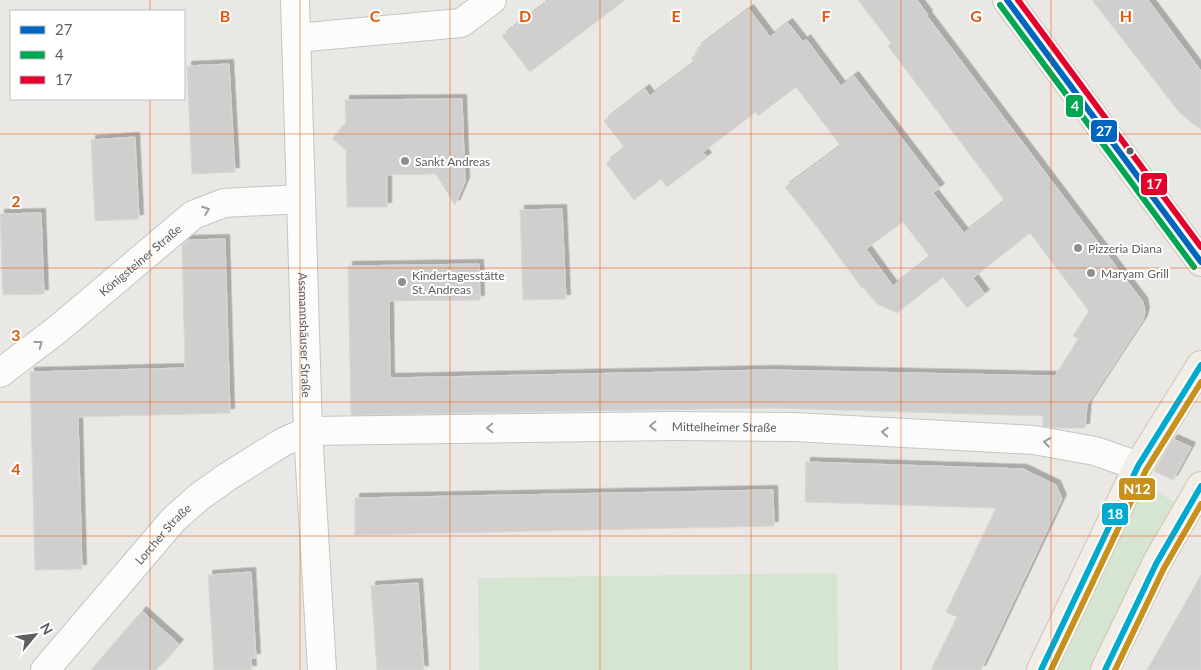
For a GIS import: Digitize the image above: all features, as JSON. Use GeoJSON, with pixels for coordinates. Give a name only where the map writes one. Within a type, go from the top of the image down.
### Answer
{"type":"FeatureCollection","features":[{"type":"Feature","properties":{"kind":"main road"},"geometry":{"type":"LineString","coordinates":[[1007,0],[1201,262]]}},
{"type":"Feature","properties":{"kind":"main road"},"geometry":{"type":"LineString","coordinates":[[1041,670],[1138,466],[1201,365]]}},
{"type":"Feature","properties":{"kind":"main road"},"geometry":{"type":"LineString","coordinates":[[1105,670],[1156,564],[1201,486]]}},
{"type":"Feature","properties":{"kind":"street","name":"Assmannshäuser Straße"},"geometry":{"type":"LineString","coordinates":[[295,0],[308,431],[322,670]]}},
{"type":"Feature","properties":{"kind":"street"},"geometry":{"type":"LineString","coordinates":[[296,38],[461,23],[492,0]]}},
{"type":"Feature","properties":{"kind":"street","name":"Königsteiner Straße"},"geometry":{"type":"LineString","coordinates":[[0,373],[58,329],[193,215],[224,203],[301,199]]}},
{"type":"Feature","properties":{"kind":"street","name":"Mittelheimer Straße"},"geometry":{"type":"LineString","coordinates":[[308,431],[673,426],[794,427],[1034,440],[1095,451],[1138,466]]}},
{"type":"Feature","properties":{"kind":"street","name":"Lorcher Straße"},"geometry":{"type":"LineString","coordinates":[[45,670],[174,519],[199,497],[227,477],[283,442],[308,431]]}},
{"type":"Feature","properties":{"kind":"green space"},"geometry":{"type":"Polygon","coordinates":[[[1144,484],[1178,504],[1096,670],[1058,670],[1144,484]]]}},
{"type":"Feature","properties":{"kind":"green space"},"geometry":{"type":"Polygon","coordinates":[[[837,573],[838,670],[479,670],[478,578],[837,573]]]}},
{"type":"Feature","properties":{"kind":"building"},"geometry":{"type":"Polygon","coordinates":[[[550,0],[625,0],[530,72],[502,36],[550,0]]]}},
{"type":"Feature","properties":{"kind":"building"},"geometry":{"type":"Polygon","coordinates":[[[858,0],[917,0],[927,16],[1143,302],[1145,312],[1143,320],[1087,405],[1085,428],[1043,426],[1043,416],[771,408],[351,415],[348,266],[479,264],[480,300],[389,301],[390,378],[770,370],[1055,376],[1078,339],[1073,336],[1089,311],[1030,233],[973,278],[985,294],[967,308],[943,277],[897,313],[877,304],[862,288],[785,187],[841,146],[796,87],[758,116],[756,112],[703,152],[707,157],[667,187],[661,179],[634,200],[606,163],[625,148],[604,121],[645,89],[650,96],[695,62],[691,58],[699,52],[697,48],[749,9],[770,37],[788,23],[803,42],[806,39],[841,86],[854,76],[940,188],[933,193],[964,233],[1005,201],[888,46],[891,43],[858,0]],[[903,222],[866,249],[893,286],[930,257],[903,222]]]}},
{"type":"Feature","properties":{"kind":"building"},"geometry":{"type":"Polygon","coordinates":[[[1092,0],[1148,0],[1201,71],[1201,130],[1179,112],[1092,0]]]}},
{"type":"Feature","properties":{"kind":"building"},"geometry":{"type":"Polygon","coordinates":[[[229,64],[235,172],[192,174],[187,66],[229,64]]]}},
{"type":"Feature","properties":{"kind":"building","name":"Sankt Andreas"},"geometry":{"type":"Polygon","coordinates":[[[462,99],[465,182],[455,205],[436,174],[387,175],[387,207],[347,207],[346,150],[332,139],[346,122],[345,100],[462,99]]]}},
{"type":"Feature","properties":{"kind":"building"},"geometry":{"type":"Polygon","coordinates":[[[135,137],[139,219],[95,221],[91,140],[135,137]]]}},
{"type":"Feature","properties":{"kind":"building"},"geometry":{"type":"Polygon","coordinates":[[[562,209],[566,299],[523,300],[520,210],[562,209]]]}},
{"type":"Feature","properties":{"kind":"building"},"geometry":{"type":"Polygon","coordinates":[[[41,213],[44,294],[3,295],[0,214],[41,213]]]}},
{"type":"Feature","properties":{"kind":"building"},"geometry":{"type":"Polygon","coordinates":[[[225,239],[230,413],[78,417],[82,569],[35,570],[30,372],[185,368],[182,245],[188,240],[225,239]]]}},
{"type":"Feature","properties":{"kind":"building"},"geometry":{"type":"Polygon","coordinates":[[[1173,439],[1191,447],[1173,480],[1154,471],[1173,439]]]}},
{"type":"Feature","properties":{"kind":"building"},"geometry":{"type":"Polygon","coordinates":[[[806,462],[1023,469],[1056,485],[1062,499],[981,670],[931,670],[957,617],[946,612],[996,508],[805,502],[806,462]]]}},
{"type":"Feature","properties":{"kind":"building"},"geometry":{"type":"Polygon","coordinates":[[[773,490],[774,526],[355,535],[355,498],[773,490]]]}},
{"type":"Feature","properties":{"kind":"building"},"geometry":{"type":"Polygon","coordinates":[[[251,572],[256,658],[251,658],[252,670],[214,670],[208,575],[251,572]]]}},
{"type":"Feature","properties":{"kind":"building"},"geometry":{"type":"Polygon","coordinates":[[[1201,575],[1201,670],[1147,670],[1179,614],[1201,575]]]}},
{"type":"Feature","properties":{"kind":"building"},"geometry":{"type":"Polygon","coordinates":[[[418,583],[424,670],[377,670],[371,586],[418,583]]]}},
{"type":"Feature","properties":{"kind":"building"},"geometry":{"type":"Polygon","coordinates":[[[142,611],[179,644],[156,670],[91,670],[142,611]]]}},
{"type":"Feature","properties":{"kind":"transit line","name":"27"},"geometry":{"type":"LineString","coordinates":[[1007,0],[1201,262]]}},
{"type":"Feature","properties":{"kind":"transit line","name":"17"},"geometry":{"type":"LineString","coordinates":[[1018,0],[1201,247]]}},
{"type":"Feature","properties":{"kind":"transit line","name":"4"},"geometry":{"type":"LineString","coordinates":[[1000,5],[1194,267]]}},
{"type":"Feature","properties":{"kind":"transit line","name":"18"},"geometry":{"type":"LineString","coordinates":[[1041,670],[1138,466],[1201,365]]}},
{"type":"Feature","properties":{"kind":"transit line","name":"N12"},"geometry":{"type":"LineString","coordinates":[[1051,670],[1146,470],[1201,382]]}},
{"type":"Feature","properties":{"kind":"transit line","name":"18"},"geometry":{"type":"LineString","coordinates":[[1105,670],[1156,564],[1201,486]]}},
{"type":"Feature","properties":{"kind":"transit line","name":"N12"},"geometry":{"type":"LineString","coordinates":[[1115,670],[1164,568],[1201,504]]}},
{"type":"Feature","properties":{"kind":"place","name":"Sankt Andreas"},"geometry":{"type":"Point","coordinates":[405,161]}},
{"type":"Feature","properties":{"kind":"place","name":"Pizzeria Diana"},"geometry":{"type":"Point","coordinates":[1078,248]}},
{"type":"Feature","properties":{"kind":"place","name":"Maryam Grill"},"geometry":{"type":"Point","coordinates":[1091,273]}},
{"type":"Feature","properties":{"kind":"place","name":"Kindertagesstätte St. Andreas"},"geometry":{"type":"Point","coordinates":[402,282]}}]}
